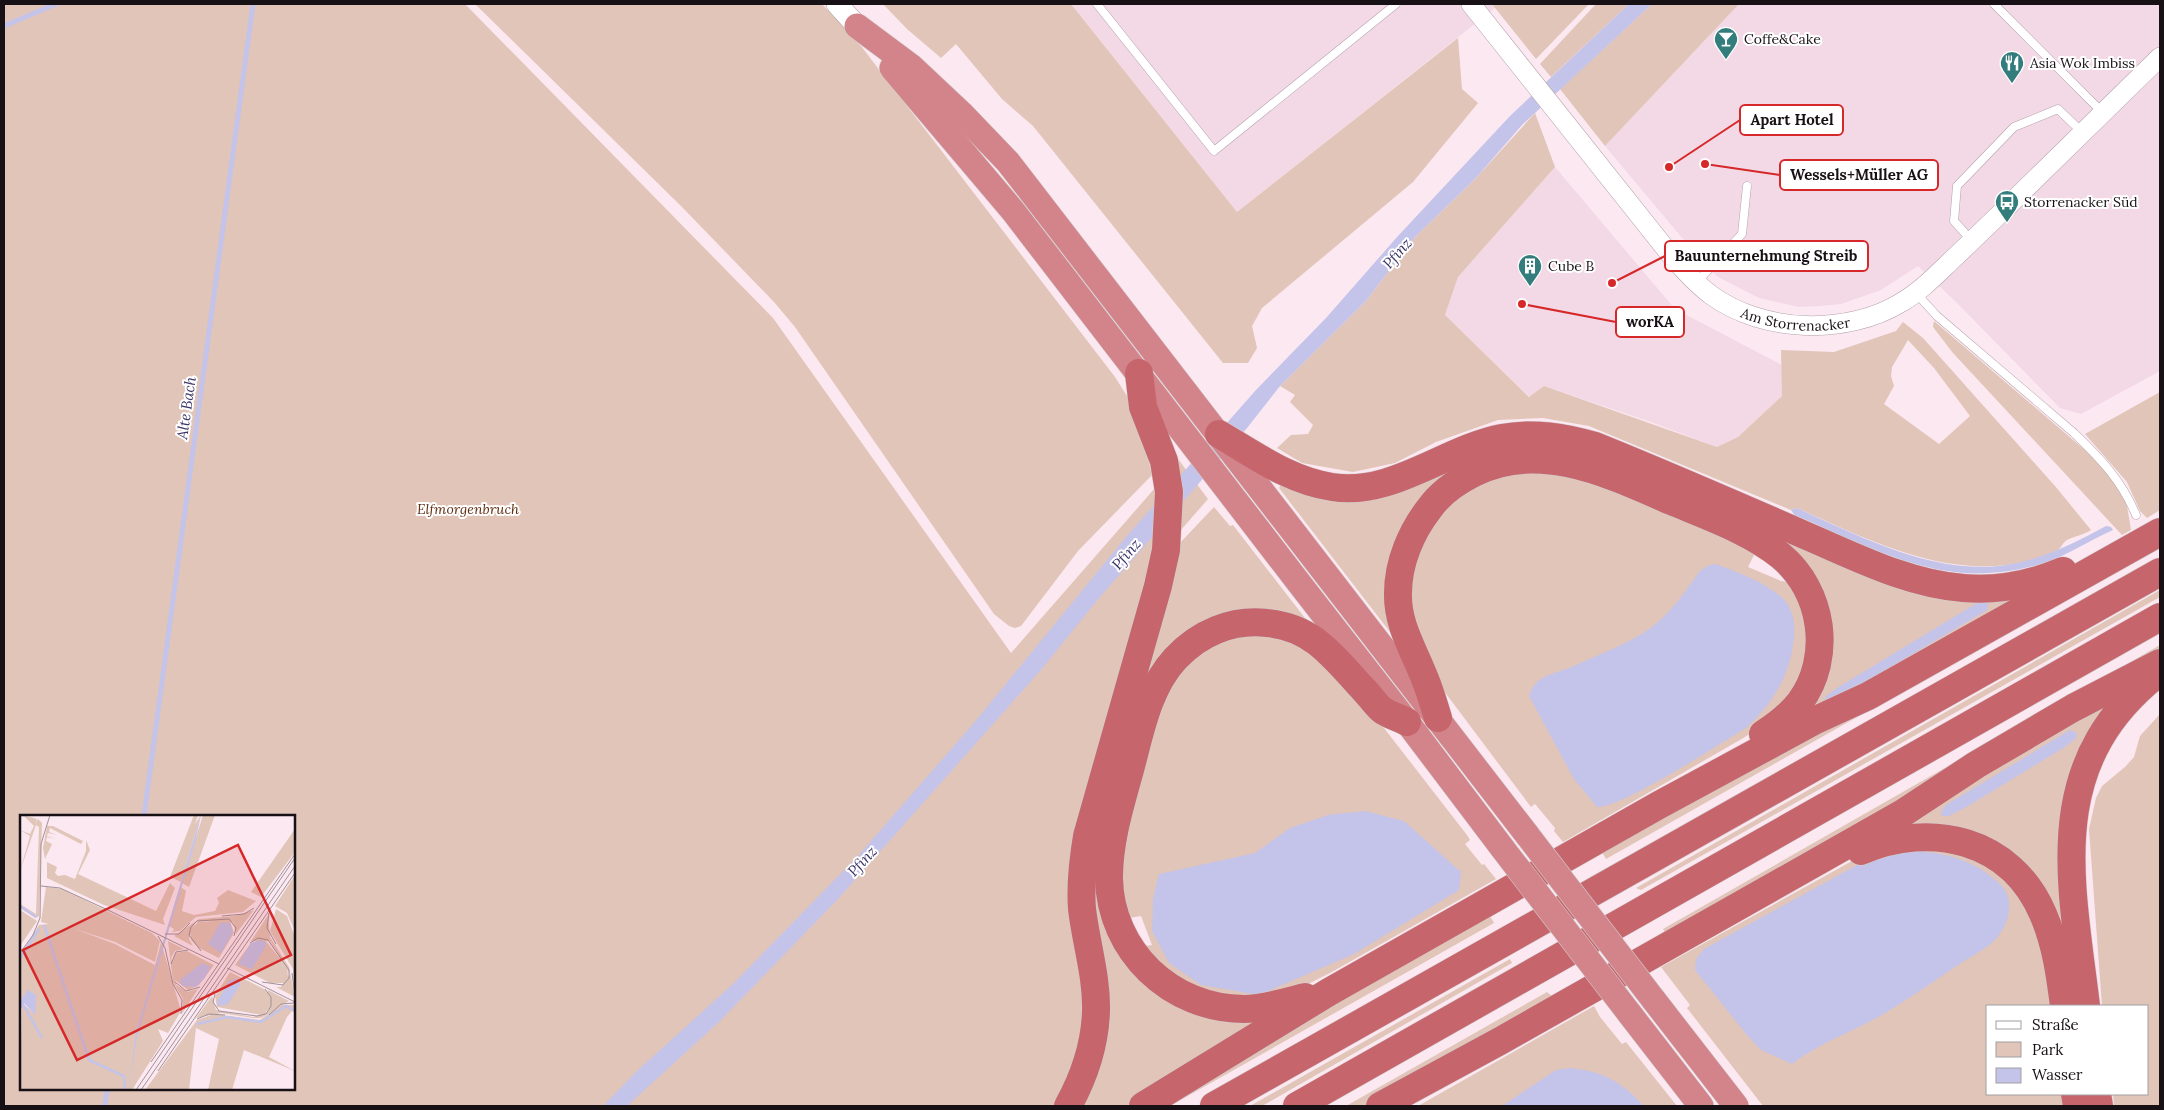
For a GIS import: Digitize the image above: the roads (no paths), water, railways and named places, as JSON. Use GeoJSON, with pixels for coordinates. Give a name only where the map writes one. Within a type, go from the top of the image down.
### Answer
{"type":"FeatureCollection","features":[{"type":"Feature","properties":{"kind":"highway"},"geometry":{"type":"LineString","coordinates":[[857,26],[980,171],[1139,373],[1701,1106]]}},
{"type":"Feature","properties":{"kind":"highway"},"geometry":{"type":"LineString","coordinates":[[857,26],[912,67],[961,113],[1008,162],[1219,434],[1257,467],[1438,718],[1736,1106]]}},
{"type":"Feature","properties":{"kind":"highway"},"geometry":{"type":"LineString","coordinates":[[1068,1106],[1079,1086],[1088,1059],[1096,1012],[1095,989],[1082,908],[1082,870],[1087,836],[1158,586],[1166,550],[1169,515],[1167,479],[1161,452],[1143,407],[1139,373]]}},
{"type":"Feature","properties":{"kind":"highway"},"geometry":{"type":"LineString","coordinates":[[1257,467],[1279,470],[1316,484],[1350,488],[1374,485],[1401,477],[1465,449],[1500,438],[1519,435],[1557,437],[1595,446],[1866,561],[1918,580],[1942,586],[1985,588],[2018,585],[2064,571],[2097,568]]}},
{"type":"Feature","properties":{"kind":"highway"},"geometry":{"type":"LineString","coordinates":[[1438,718],[1425,678],[1406,639],[1399,612],[1398,592],[1401,567],[1409,543],[1422,518],[1436,500],[1460,480],[1487,466],[1509,460],[1532,459],[1577,465],[1636,486],[1755,539],[1782,558],[1794,569],[1809,591],[1815,605],[1820,634],[1818,664],[1814,676],[1804,695],[1791,713],[1781,722],[1658,805]]}},
{"type":"Feature","properties":{"kind":"highway"},"geometry":{"type":"LineString","coordinates":[[1143,1106],[1328,992],[1658,805],[1816,720],[1868,696],[2160,532]]}},
{"type":"Feature","properties":{"kind":"highway"},"geometry":{"type":"LineString","coordinates":[[1214,1106],[2160,572]]}},
{"type":"Feature","properties":{"kind":"highway"},"geometry":{"type":"LineString","coordinates":[[1297,1106],[2160,618]]}},
{"type":"Feature","properties":{"kind":"highway"},"geometry":{"type":"LineString","coordinates":[[1328,992],[1258,1008],[1218,1007],[1171,989],[1148,970],[1133,952],[1113,912],[1109,878],[1110,854],[1143,722],[1156,688],[1176,657],[1211,632],[1222,627],[1246,622],[1278,624],[1311,637],[1333,654],[1382,710],[1407,722]]}},
{"type":"Feature","properties":{"kind":"highway"},"geometry":{"type":"LineString","coordinates":[[1380,1106],[1500,1042],[1825,858],[1904,813],[2019,739],[2109,688],[2160,663]]}},
{"type":"Feature","properties":{"kind":"highway"},"geometry":{"type":"LineString","coordinates":[[2086,1005],[2072,885],[2071,833],[2078,791],[2090,756],[2109,724],[2143,685],[2160,672]]}},
{"type":"Feature","properties":{"kind":"highway"},"geometry":{"type":"LineString","coordinates":[[1825,858],[1850,855],[1877,844],[1904,837],[1922,836],[1962,842],[1988,852],[2005,864],[2023,881],[2043,912],[2055,947],[2064,1005]]}},
{"type":"Feature","properties":{"kind":"highway"},"geometry":{"type":"LineString","coordinates":[[1404,1106],[1500,1042]]}},
{"type":"Feature","properties":{"kind":"main road"},"geometry":{"type":"LineString","coordinates":[[837,4],[857,26]]}},
{"type":"Feature","properties":{"kind":"street","name":"Am Storrenacker"},"geometry":{"type":"LineString","coordinates":[[1471,4],[1673,258],[1696,282],[1712,296],[1739,310],[1768,320],[1797,325],[1829,324],[1865,318],[1889,310],[1916,293],[1972,241],[2160,57]]}},
{"type":"Feature","properties":{"kind":"lane"},"geometry":{"type":"LineString","coordinates":[[1097,4],[1214,151],[1396,4]]}},
{"type":"Feature","properties":{"kind":"lane"},"geometry":{"type":"LineString","coordinates":[[1994,4],[2103,114]]}},
{"type":"Feature","properties":{"kind":"lane"},"geometry":{"type":"LineString","coordinates":[[1972,241],[1954,221],[1957,186],[2014,127],[2058,109],[2083,133]]}},
{"type":"Feature","properties":{"kind":"lane"},"geometry":{"type":"LineString","coordinates":[[1696,282],[1742,234],[1747,186]]}},
{"type":"Feature","properties":{"kind":"lane"},"geometry":{"type":"LineString","coordinates":[[1916,293],[1937,316],[2094,452],[2118,480],[2136,515]]}},
{"type":"Feature","properties":{"kind":"water","name":"Pfinz"},"geometry":{"type":"Polygon","coordinates":[[[1629,4],[1652,4],[1522,125],[1476,178],[1415,237],[1365,302],[1280,386],[1247,428],[1100,597],[1040,671],[838,899],[720,1021],[627,1106],[603,1106],[637,1071],[734,983],[857,857],[973,724],[1126,537],[1256,390],[1326,318],[1398,236],[1510,116],[1629,4]]]}},
{"type":"Feature","properties":{"kind":"water"},"geometry":{"type":"Polygon","coordinates":[[[1797,508],[1870,541],[1895,550],[1947,564],[1973,567],[1999,566],[2027,561],[2068,546],[2106,526],[2111,527],[2113,530],[2044,563],[2016,570],[1964,573],[1916,564],[1867,547],[1795,516],[1791,510],[1797,508]]]}},
{"type":"Feature","properties":{"kind":"water"},"geometry":{"type":"Polygon","coordinates":[[[1715,564],[1743,574],[1773,590],[1789,606],[1793,619],[1794,638],[1789,665],[1779,688],[1756,719],[1746,728],[1648,787],[1609,805],[1597,807],[1574,779],[1529,696],[1532,689],[1541,679],[1617,647],[1649,629],[1669,611],[1699,572],[1707,566],[1715,564]]]}},
{"type":"Feature","properties":{"kind":"water"},"geometry":{"type":"Polygon","coordinates":[[[1985,602],[1988,604],[1987,610],[1839,697],[1825,703],[1825,697],[1837,688],[1977,603],[1985,602]]]}},
{"type":"Feature","properties":{"kind":"water"},"geometry":{"type":"Polygon","coordinates":[[[2070,730],[2077,733],[2076,738],[2065,747],[1968,806],[1949,816],[1942,816],[1941,812],[1946,805],[2070,730]]]}},
{"type":"Feature","properties":{"kind":"water"},"geometry":{"type":"Polygon","coordinates":[[[1365,811],[1404,821],[1461,872],[1459,890],[1354,954],[1259,995],[1201,985],[1169,963],[1152,931],[1153,899],[1159,874],[1255,853],[1290,828],[1328,815],[1365,811]]]}},
{"type":"Feature","properties":{"kind":"water"},"geometry":{"type":"Polygon","coordinates":[[[1906,850],[1956,858],[1978,868],[2000,884],[2005,890],[2009,904],[2009,912],[2001,933],[1983,950],[1892,1009],[1813,1050],[1792,1064],[1761,1050],[1695,970],[1696,959],[1704,949],[1859,864],[1906,850]]]}},
{"type":"Feature","properties":{"kind":"water"},"geometry":{"type":"Polygon","coordinates":[[[1569,1068],[1592,1072],[1611,1079],[1628,1090],[1644,1106],[1502,1106],[1556,1070],[1569,1068]]]}},
{"type":"Feature","properties":{"kind":"waterway"},"geometry":{"type":"LineString","coordinates":[[4,26],[56,4]]}},
{"type":"Feature","properties":{"kind":"waterway","name":"Alte Bach"},"geometry":{"type":"LineString","coordinates":[[144,815],[253,4]]}},
{"type":"Feature","properties":{"kind":"waterway","name":"Alte Bach"},"geometry":{"type":"LineString","coordinates":[[105,1106],[107,1090]]}},
{"type":"Feature","properties":{"kind":"place","name":"Coffe&Cake"},"geometry":{"type":"Point","coordinates":[1726,60]}},
{"type":"Feature","properties":{"kind":"place","name":"Asia Wok Imbiss"},"geometry":{"type":"Point","coordinates":[2012,84]}},
{"type":"Feature","properties":{"kind":"place","name":"Wessels+Müller AG"},"geometry":{"type":"Point","coordinates":[1705,164]}},
{"type":"Feature","properties":{"kind":"place","name":"Apart Hotel"},"geometry":{"type":"Point","coordinates":[1669,167]}},
{"type":"Feature","properties":{"kind":"place","name":"Storrenacker Süd"},"geometry":{"type":"Point","coordinates":[2007,223]}},
{"type":"Feature","properties":{"kind":"place","name":"Bauunternehmung Streib"},"geometry":{"type":"Point","coordinates":[1612,283]}},
{"type":"Feature","properties":{"kind":"place","name":"Cube B"},"geometry":{"type":"Point","coordinates":[1530,287]}},
{"type":"Feature","properties":{"kind":"place","name":"worKA"},"geometry":{"type":"Point","coordinates":[1522,304]}},
{"type":"Feature","properties":{"kind":"park label","name":"Elfmorgenbruch"},"geometry":{"type":"Point","coordinates":[468,509]}}]}
